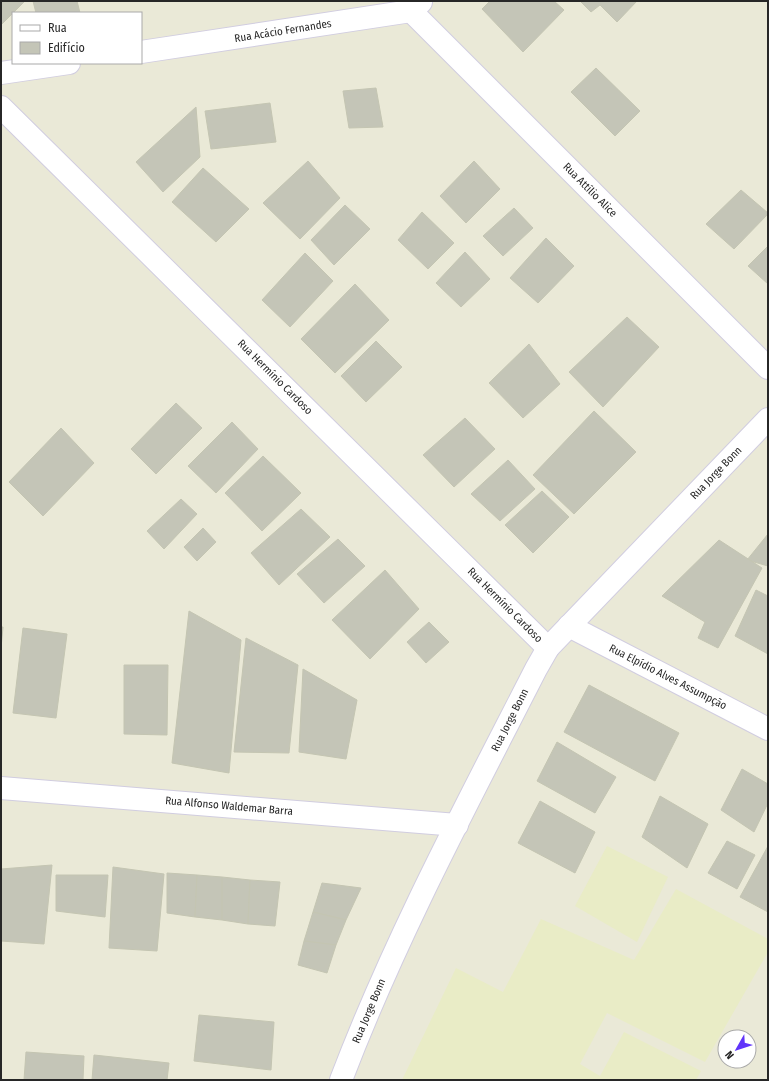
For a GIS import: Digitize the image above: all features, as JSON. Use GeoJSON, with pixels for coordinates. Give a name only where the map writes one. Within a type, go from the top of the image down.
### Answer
{"type":"FeatureCollection","features":[{"type":"Feature","properties":{"kind":"street","name":"Rua Acácio Fernandes"},"geometry":{"type":"LineString","coordinates":[[142,52],[416,6]]}},
{"type":"Feature","properties":{"kind":"street","name":"Rua Attílio Alice"},"geometry":{"type":"LineString","coordinates":[[416,6],[768,368]]}},
{"type":"Feature","properties":{"kind":"street"},"geometry":{"type":"LineString","coordinates":[[1,73],[62,64]]}},
{"type":"Feature","properties":{"kind":"street","name":"Rua Hermínio Cardoso"},"geometry":{"type":"LineString","coordinates":[[1,107],[548,648]]}},
{"type":"Feature","properties":{"kind":"street","name":"Rua Jorge Bonn"},"geometry":{"type":"LineString","coordinates":[[341,1080],[362,1024],[386,969],[456,825],[548,648],[768,419]]}},
{"type":"Feature","properties":{"kind":"street","name":"Rua Elpídio Alves Assumpção"},"geometry":{"type":"LineString","coordinates":[[569,626],[768,729]]}},
{"type":"Feature","properties":{"kind":"street","name":"Rua Alfonso Waldemar Barra"},"geometry":{"type":"LineString","coordinates":[[1,788],[456,825]]}},
{"type":"Feature","properties":{"kind":"shaded area"},"geometry":{"type":"Polygon","coordinates":[[[607,846],[668,877],[637,942],[575,906],[607,846]]]}},
{"type":"Feature","properties":{"kind":"shaded area"},"geometry":{"type":"Polygon","coordinates":[[[676,889],[768,939],[768,952],[724,1029],[717,1029],[717,1041],[705,1062],[607,1013],[580,1064],[600,1076],[624,1032],[701,1071],[696,1080],[402,1080],[456,968],[503,992],[541,919],[634,960],[676,889]]]}},
{"type":"Feature","properties":{"kind":"building"},"geometry":{"type":"Polygon","coordinates":[[[1,1],[25,1],[14,12],[12,12],[12,14],[1,25],[1,1]]]}},
{"type":"Feature","properties":{"kind":"building"},"geometry":{"type":"Polygon","coordinates":[[[33,1],[77,1],[80,12],[36,12],[33,1]]]}},
{"type":"Feature","properties":{"kind":"building"},"geometry":{"type":"Polygon","coordinates":[[[490,1],[554,1],[564,10],[523,52],[482,9],[490,1]]]}},
{"type":"Feature","properties":{"kind":"building"},"geometry":{"type":"Polygon","coordinates":[[[580,1],[637,1],[617,22],[600,5],[591,12],[580,1]]]}},
{"type":"Feature","properties":{"kind":"building"},"geometry":{"type":"Polygon","coordinates":[[[596,68],[640,111],[615,136],[571,92],[596,68]]]}},
{"type":"Feature","properties":{"kind":"building"},"geometry":{"type":"Polygon","coordinates":[[[376,88],[383,127],[349,128],[343,91],[376,88]]]}},
{"type":"Feature","properties":{"kind":"building"},"geometry":{"type":"Polygon","coordinates":[[[270,103],[276,142],[211,149],[205,111],[270,103]]]}},
{"type":"Feature","properties":{"kind":"building"},"geometry":{"type":"Polygon","coordinates":[[[196,107],[200,157],[163,192],[136,162],[196,107]]]}},
{"type":"Feature","properties":{"kind":"building"},"geometry":{"type":"Polygon","coordinates":[[[308,161],[340,198],[300,239],[263,203],[308,161]]]}},
{"type":"Feature","properties":{"kind":"building"},"geometry":{"type":"Polygon","coordinates":[[[474,161],[500,189],[466,223],[440,196],[474,161]]]}},
{"type":"Feature","properties":{"kind":"building"},"geometry":{"type":"Polygon","coordinates":[[[203,168],[249,209],[216,242],[172,202],[203,168]]]}},
{"type":"Feature","properties":{"kind":"building"},"geometry":{"type":"Polygon","coordinates":[[[741,190],[768,214],[734,249],[706,224],[741,190]]]}},
{"type":"Feature","properties":{"kind":"building"},"geometry":{"type":"Polygon","coordinates":[[[345,205],[370,229],[334,265],[311,240],[345,205]]]}},
{"type":"Feature","properties":{"kind":"building"},"geometry":{"type":"Polygon","coordinates":[[[514,208],[533,228],[503,256],[483,236],[514,208]]]}},
{"type":"Feature","properties":{"kind":"building"},"geometry":{"type":"Polygon","coordinates":[[[422,212],[454,243],[428,269],[398,240],[422,212]]]}},
{"type":"Feature","properties":{"kind":"building"},"geometry":{"type":"Polygon","coordinates":[[[546,238],[574,266],[538,303],[510,278],[546,238]]]}},
{"type":"Feature","properties":{"kind":"building"},"geometry":{"type":"Polygon","coordinates":[[[768,246],[768,284],[748,266],[768,246]]]}},
{"type":"Feature","properties":{"kind":"building"},"geometry":{"type":"Polygon","coordinates":[[[465,252],[490,279],[461,307],[436,283],[465,252]]]}},
{"type":"Feature","properties":{"kind":"building"},"geometry":{"type":"Polygon","coordinates":[[[305,253],[333,281],[290,327],[262,300],[305,253]]]}},
{"type":"Feature","properties":{"kind":"building"},"geometry":{"type":"Polygon","coordinates":[[[355,284],[389,320],[335,373],[301,339],[355,284]]]}},
{"type":"Feature","properties":{"kind":"building"},"geometry":{"type":"Polygon","coordinates":[[[627,317],[659,347],[603,407],[569,372],[627,317]]]}},
{"type":"Feature","properties":{"kind":"building"},"geometry":{"type":"Polygon","coordinates":[[[376,341],[402,367],[366,402],[341,376],[376,341]]]}},
{"type":"Feature","properties":{"kind":"building"},"geometry":{"type":"Polygon","coordinates":[[[529,344],[560,384],[523,418],[489,383],[529,344]]]}},
{"type":"Feature","properties":{"kind":"building"},"geometry":{"type":"Polygon","coordinates":[[[176,403],[202,428],[156,474],[131,449],[176,403]]]}},
{"type":"Feature","properties":{"kind":"building"},"geometry":{"type":"Polygon","coordinates":[[[594,411],[636,452],[574,514],[533,475],[594,411]]]}},
{"type":"Feature","properties":{"kind":"building"},"geometry":{"type":"Polygon","coordinates":[[[465,418],[495,449],[454,487],[423,455],[465,418]]]}},
{"type":"Feature","properties":{"kind":"building"},"geometry":{"type":"Polygon","coordinates":[[[232,422],[258,449],[216,493],[188,466],[232,422]]]}},
{"type":"Feature","properties":{"kind":"building"},"geometry":{"type":"Polygon","coordinates":[[[61,428],[94,463],[43,516],[9,482],[61,428]]]}},
{"type":"Feature","properties":{"kind":"building"},"geometry":{"type":"Polygon","coordinates":[[[263,456],[301,493],[262,531],[225,493],[263,456]]]}},
{"type":"Feature","properties":{"kind":"building"},"geometry":{"type":"Polygon","coordinates":[[[508,460],[535,489],[500,521],[471,494],[508,460]]]}},
{"type":"Feature","properties":{"kind":"building"},"geometry":{"type":"Polygon","coordinates":[[[542,491],[569,517],[533,553],[505,525],[542,491]]]}},
{"type":"Feature","properties":{"kind":"building"},"geometry":{"type":"Polygon","coordinates":[[[181,499],[197,514],[164,549],[147,531],[181,499]]]}},
{"type":"Feature","properties":{"kind":"building"},"geometry":{"type":"Polygon","coordinates":[[[301,509],[330,537],[279,585],[251,553],[301,509]]]}},
{"type":"Feature","properties":{"kind":"building"},"geometry":{"type":"Polygon","coordinates":[[[203,528],[216,542],[197,561],[184,547],[203,528]]]}},
{"type":"Feature","properties":{"kind":"building"},"geometry":{"type":"Polygon","coordinates":[[[768,534],[768,566],[747,560],[768,534]]]}},
{"type":"Feature","properties":{"kind":"building"},"geometry":{"type":"Polygon","coordinates":[[[338,539],[365,566],[324,603],[297,574],[338,539]]]}},
{"type":"Feature","properties":{"kind":"building"},"geometry":{"type":"Polygon","coordinates":[[[719,540],[762,568],[718,648],[698,638],[705,622],[662,596],[719,540]]]}},
{"type":"Feature","properties":{"kind":"building"},"geometry":{"type":"Polygon","coordinates":[[[385,570],[419,609],[370,659],[332,620],[385,570]]]}},
{"type":"Feature","properties":{"kind":"building"},"geometry":{"type":"Polygon","coordinates":[[[756,590],[768,596],[768,654],[735,636],[756,590]]]}},
{"type":"Feature","properties":{"kind":"building"},"geometry":{"type":"Polygon","coordinates":[[[189,611],[241,640],[229,773],[172,763],[189,611]]]}},
{"type":"Feature","properties":{"kind":"building"},"geometry":{"type":"Polygon","coordinates":[[[429,622],[449,642],[426,663],[407,642],[429,622]]]}},
{"type":"Feature","properties":{"kind":"building"},"geometry":{"type":"Polygon","coordinates":[[[1,627],[3,627],[1,648],[1,627]]]}},
{"type":"Feature","properties":{"kind":"building"},"geometry":{"type":"Polygon","coordinates":[[[23,628],[67,634],[56,718],[13,713],[23,628]]]}},
{"type":"Feature","properties":{"kind":"building"},"geometry":{"type":"Polygon","coordinates":[[[246,638],[298,665],[289,753],[234,752],[246,638]]]}},
{"type":"Feature","properties":{"kind":"building"},"geometry":{"type":"Polygon","coordinates":[[[124,665],[168,665],[167,735],[124,734],[124,665]]]}},
{"type":"Feature","properties":{"kind":"building"},"geometry":{"type":"Polygon","coordinates":[[[303,669],[357,700],[346,759],[299,752],[303,669]]]}},
{"type":"Feature","properties":{"kind":"building"},"geometry":{"type":"Polygon","coordinates":[[[589,685],[679,733],[655,781],[564,732],[589,685]]]}},
{"type":"Feature","properties":{"kind":"building"},"geometry":{"type":"Polygon","coordinates":[[[557,742],[616,777],[595,813],[537,781],[557,742]]]}},
{"type":"Feature","properties":{"kind":"building"},"geometry":{"type":"Polygon","coordinates":[[[742,769],[768,784],[768,803],[754,832],[721,810],[742,769]]]}},
{"type":"Feature","properties":{"kind":"building"},"geometry":{"type":"Polygon","coordinates":[[[660,796],[708,824],[687,868],[642,837],[660,796]]]}},
{"type":"Feature","properties":{"kind":"building"},"geometry":{"type":"Polygon","coordinates":[[[540,801],[595,832],[575,873],[518,843],[540,801]]]}},
{"type":"Feature","properties":{"kind":"building"},"geometry":{"type":"Polygon","coordinates":[[[727,841],[755,855],[737,889],[708,873],[727,841]]]}},
{"type":"Feature","properties":{"kind":"building"},"geometry":{"type":"Polygon","coordinates":[[[768,846],[768,912],[740,897],[768,846]]]}},
{"type":"Feature","properties":{"kind":"building"},"geometry":{"type":"Polygon","coordinates":[[[52,865],[44,944],[1,941],[1,869],[52,865]]]}},
{"type":"Feature","properties":{"kind":"building"},"geometry":{"type":"Polygon","coordinates":[[[113,867],[164,874],[157,951],[109,948],[113,867]]]}},
{"type":"Feature","properties":{"kind":"building"},"geometry":{"type":"Polygon","coordinates":[[[167,873],[197,875],[195,917],[167,913],[167,873]]]}},
{"type":"Feature","properties":{"kind":"building"},"geometry":{"type":"Polygon","coordinates":[[[56,875],[108,875],[105,917],[56,911],[56,875]]]}},
{"type":"Feature","properties":{"kind":"building"},"geometry":{"type":"Polygon","coordinates":[[[197,875],[222,877],[222,920],[195,917],[197,875]]]}},
{"type":"Feature","properties":{"kind":"building"},"geometry":{"type":"Polygon","coordinates":[[[222,877],[250,880],[248,924],[222,920],[222,877]]]}},
{"type":"Feature","properties":{"kind":"building"},"geometry":{"type":"Polygon","coordinates":[[[250,880],[280,882],[275,926],[248,924],[250,880]]]}},
{"type":"Feature","properties":{"kind":"building"},"geometry":{"type":"Polygon","coordinates":[[[322,883],[361,888],[346,920],[313,912],[322,883]]]}},
{"type":"Feature","properties":{"kind":"building"},"geometry":{"type":"Polygon","coordinates":[[[313,912],[346,920],[336,945],[304,941],[313,912]]]}},
{"type":"Feature","properties":{"kind":"building"},"geometry":{"type":"Polygon","coordinates":[[[304,941],[336,945],[327,973],[298,965],[304,941]]]}},
{"type":"Feature","properties":{"kind":"building"},"geometry":{"type":"Polygon","coordinates":[[[199,1015],[274,1022],[271,1070],[194,1061],[199,1015]]]}},
{"type":"Feature","properties":{"kind":"building"},"geometry":{"type":"Polygon","coordinates":[[[26,1052],[84,1056],[83,1080],[24,1080],[26,1052]]]}},
{"type":"Feature","properties":{"kind":"building"},"geometry":{"type":"Polygon","coordinates":[[[94,1055],[169,1063],[167,1080],[92,1080],[94,1055]]]}}]}
